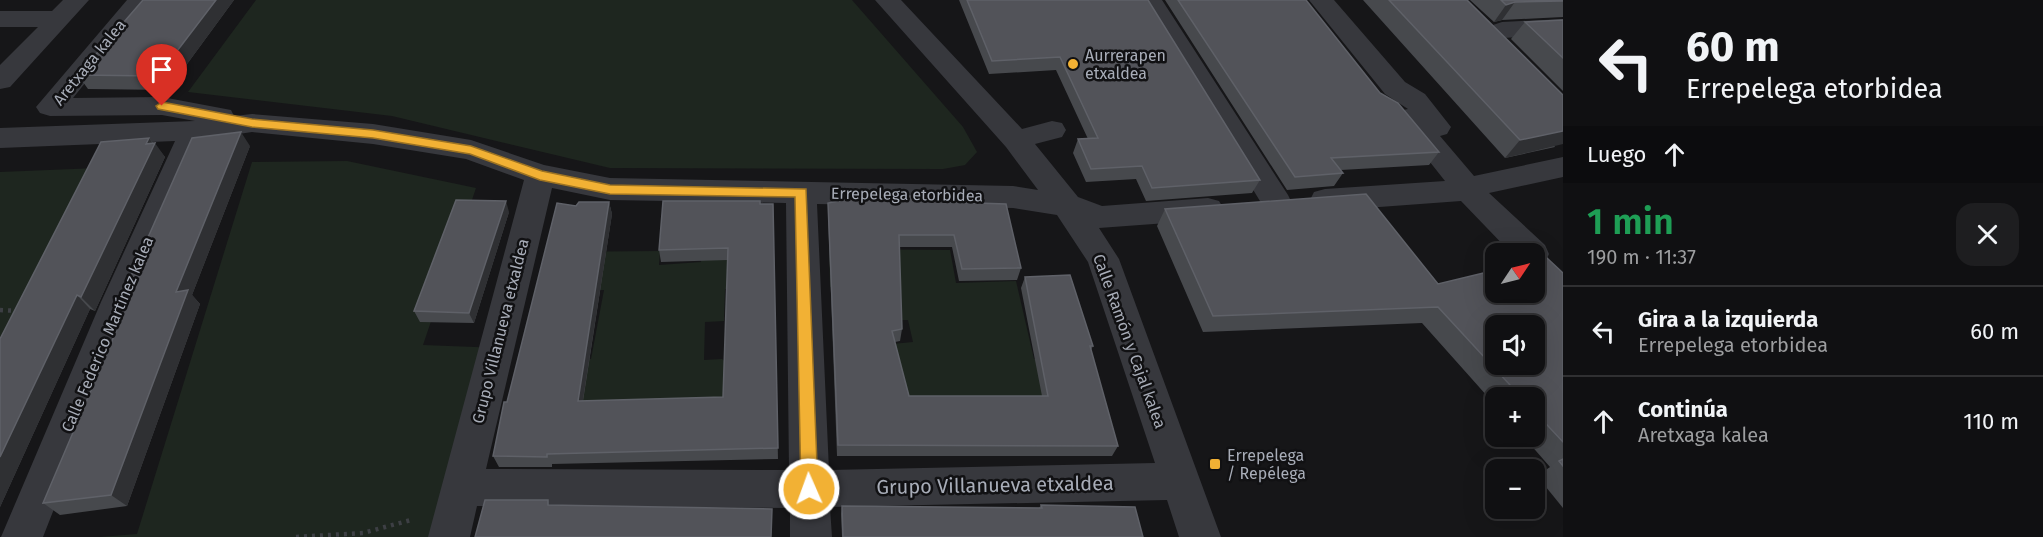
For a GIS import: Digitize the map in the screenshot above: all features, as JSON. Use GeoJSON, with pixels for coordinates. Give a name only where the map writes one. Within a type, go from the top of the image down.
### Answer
{"type":"FeatureCollection","features":[{"type":"Feature","properties":{"kind":"street"},"geometry":{"type":"LineString","coordinates":[[0,55],[49,13],[77,0]]}},
{"type":"Feature","properties":{"kind":"street","name":"Aretxaga kalea"},"geometry":{"type":"LineString","coordinates":[[140,0],[50,107],[162,106],[252,123]]}},
{"type":"Feature","properties":{"kind":"street","name":"Calle Ramón y Cajal kalea"},"geometry":{"type":"LineString","coordinates":[[886,0],[1016,140],[1067,205],[1103,259],[1200,537]]}},
{"type":"Feature","properties":{"kind":"street"},"geometry":{"type":"LineString","coordinates":[[1150,0],[1277,203]]}},
{"type":"Feature","properties":{"kind":"street"},"geometry":{"type":"LineString","coordinates":[[1304,0],[1383,99],[1400,108],[1478,186]]}},
{"type":"Feature","properties":{"kind":"street"},"geometry":{"type":"LineString","coordinates":[[1321,0],[1395,88],[1415,100],[1478,186],[1494,216],[1522,243]]}},
{"type":"Feature","properties":{"kind":"street"},"geometry":{"type":"LineString","coordinates":[[0,19],[49,13]]}},
{"type":"Feature","properties":{"kind":"street"},"geometry":{"type":"LineString","coordinates":[[0,81],[49,13]]}},
{"type":"Feature","properties":{"kind":"street"},"geometry":{"type":"LineString","coordinates":[[1495,35],[1563,27]]}},
{"type":"Feature","properties":{"kind":"street","name":"Errepelega etorbidea"},"geometry":{"type":"LineString","coordinates":[[0,138],[194,131],[252,123],[373,134],[471,150],[540,175],[610,189],[1014,197],[1067,205],[1101,217],[1478,186],[1563,167]]}},
{"type":"Feature","properties":{"kind":"street"},"geometry":{"type":"LineString","coordinates":[[1016,140],[1052,130]]}},
{"type":"Feature","properties":{"kind":"street","name":"Calle Federico Martínez kalea"},"geometry":{"type":"LineString","coordinates":[[22,537],[118,302],[194,131]]}},
{"type":"Feature","properties":{"kind":"street","name":"Grupo Villanueva etxaldea"},"geometry":{"type":"LineString","coordinates":[[540,175],[455,511],[809,489],[1181,481]]}},
{"type":"Feature","properties":{"kind":"street"},"geometry":{"type":"LineString","coordinates":[[801,192],[811,537]]}},
{"type":"Feature","properties":{"kind":"path"},"geometry":{"type":"LineString","coordinates":[[0,310],[31,311]]}},
{"type":"Feature","properties":{"kind":"path"},"geometry":{"type":"LineString","coordinates":[[296,537],[363,533],[455,511]]}},
{"type":"Feature","properties":{"kind":"shaded area"},"geometry":{"type":"Polygon","coordinates":[[[256,0],[852,0],[963,127],[977,152],[965,165],[943,169],[610,168],[392,116],[188,92],[256,0]]]}},
{"type":"Feature","properties":{"kind":"shaded area"},"geometry":{"type":"Polygon","coordinates":[[[347,161],[476,188],[423,345],[501,348],[460,537],[99,537],[137,534],[252,162],[347,161]]]}},
{"type":"Feature","properties":{"kind":"shaded area"},"geometry":{"type":"Polygon","coordinates":[[[98,168],[0,378],[0,172],[98,168]]]}},
{"type":"Feature","properties":{"kind":"shaded area"},"geometry":{"type":"Polygon","coordinates":[[[829,249],[950,250],[956,283],[1016,281],[1034,359],[1082,359],[1095,406],[836,404],[892,344],[913,342],[908,320],[901,320],[901,289],[830,287],[829,249]]]}},
{"type":"Feature","properties":{"kind":"shaded area"},"geometry":{"type":"Polygon","coordinates":[[[660,251],[659,265],[701,262],[702,251],[773,251],[773,288],[725,289],[724,321],[705,322],[704,360],[722,359],[728,364],[742,397],[513,409],[574,360],[591,359],[604,290],[541,290],[552,252],[660,251]]]}},
{"type":"Feature","properties":{"kind":"building"},"geometry":{"type":"Polygon","coordinates":[[[143,0],[216,0],[158,76],[78,75],[143,0]]]}},
{"type":"Feature","properties":{"kind":"building"},"geometry":{"type":"Polygon","coordinates":[[[967,0],[1148,0],[1260,180],[1152,188],[1142,166],[1091,169],[1078,139],[1098,138],[1060,57],[992,61],[967,0]]]}},
{"type":"Feature","properties":{"kind":"building"},"geometry":{"type":"Polygon","coordinates":[[[1178,0],[1306,0],[1380,93],[1398,103],[1439,152],[1331,158],[1343,173],[1295,177],[1178,0]]]}},
{"type":"Feature","properties":{"kind":"building"},"geometry":{"type":"Polygon","coordinates":[[[1389,0],[1467,0],[1563,95],[1563,131],[1520,140],[1389,0]]]}},
{"type":"Feature","properties":{"kind":"building"},"geometry":{"type":"Polygon","coordinates":[[[1501,0],[1563,1],[1515,2],[1506,5],[1501,0]]]}},
{"type":"Feature","properties":{"kind":"building"},"geometry":{"type":"Polygon","coordinates":[[[1563,20],[1563,58],[1525,22],[1563,20]]]}},
{"type":"Feature","properties":{"kind":"building"},"geometry":{"type":"Polygon","coordinates":[[[241,132],[176,292],[188,290],[111,495],[43,503],[123,315],[115,312],[192,138],[241,132]]]}},
{"type":"Feature","properties":{"kind":"building"},"geometry":{"type":"Polygon","coordinates":[[[149,138],[146,144],[155,143],[81,297],[77,295],[0,457],[0,339],[101,142],[149,138]]]}},
{"type":"Feature","properties":{"kind":"building"},"geometry":{"type":"Polygon","coordinates":[[[1366,194],[1438,284],[1485,273],[1485,303],[1545,303],[1545,258],[1547,258],[1563,273],[1563,442],[1545,423],[1545,387],[1512,387],[1501,375],[1545,375],[1545,315],[1485,315],[1485,358],[1438,307],[1213,316],[1165,209],[1366,194]]]}},
{"type":"Feature","properties":{"kind":"building"},"geometry":{"type":"Polygon","coordinates":[[[871,195],[946,197],[946,202],[1006,204],[1021,268],[962,269],[954,235],[899,235],[902,329],[892,331],[909,396],[1048,396],[1025,277],[1070,275],[1093,346],[1090,346],[1118,446],[838,445],[828,203],[871,195]]]}},
{"type":"Feature","properties":{"kind":"building"},"geometry":{"type":"Polygon","coordinates":[[[456,200],[506,201],[469,313],[414,311],[456,200]]]}},
{"type":"Feature","properties":{"kind":"building"},"geometry":{"type":"Polygon","coordinates":[[[663,201],[760,201],[760,204],[773,204],[778,448],[547,454],[547,457],[493,456],[504,402],[507,402],[557,203],[576,206],[579,202],[609,202],[578,401],[723,397],[728,248],[659,250],[663,201]]]}},
{"type":"Feature","properties":{"kind":"building"},"geometry":{"type":"Polygon","coordinates":[[[485,500],[548,500],[548,505],[772,509],[771,537],[475,537],[485,500]]]}},
{"type":"Feature","properties":{"kind":"building"},"geometry":{"type":"Polygon","coordinates":[[[1041,505],[1135,507],[1143,537],[843,537],[842,506],[1042,508],[1041,505]]]}},
{"type":"Feature","properties":{"kind":"place","name":"Aurrerapen etxaldea"},"geometry":{"type":"Point","coordinates":[1073,64]}},
{"type":"Feature","properties":{"kind":"place","name":"Errepelega / Repélega"},"geometry":{"type":"Point","coordinates":[1215,464]}},
{"type":"Feature","properties":{"kind":"route"},"geometry":{"type":"LineString","coordinates":[[162,106],[252,123],[373,134],[471,150],[540,175],[610,189],[801,192],[809,489]]}}]}
